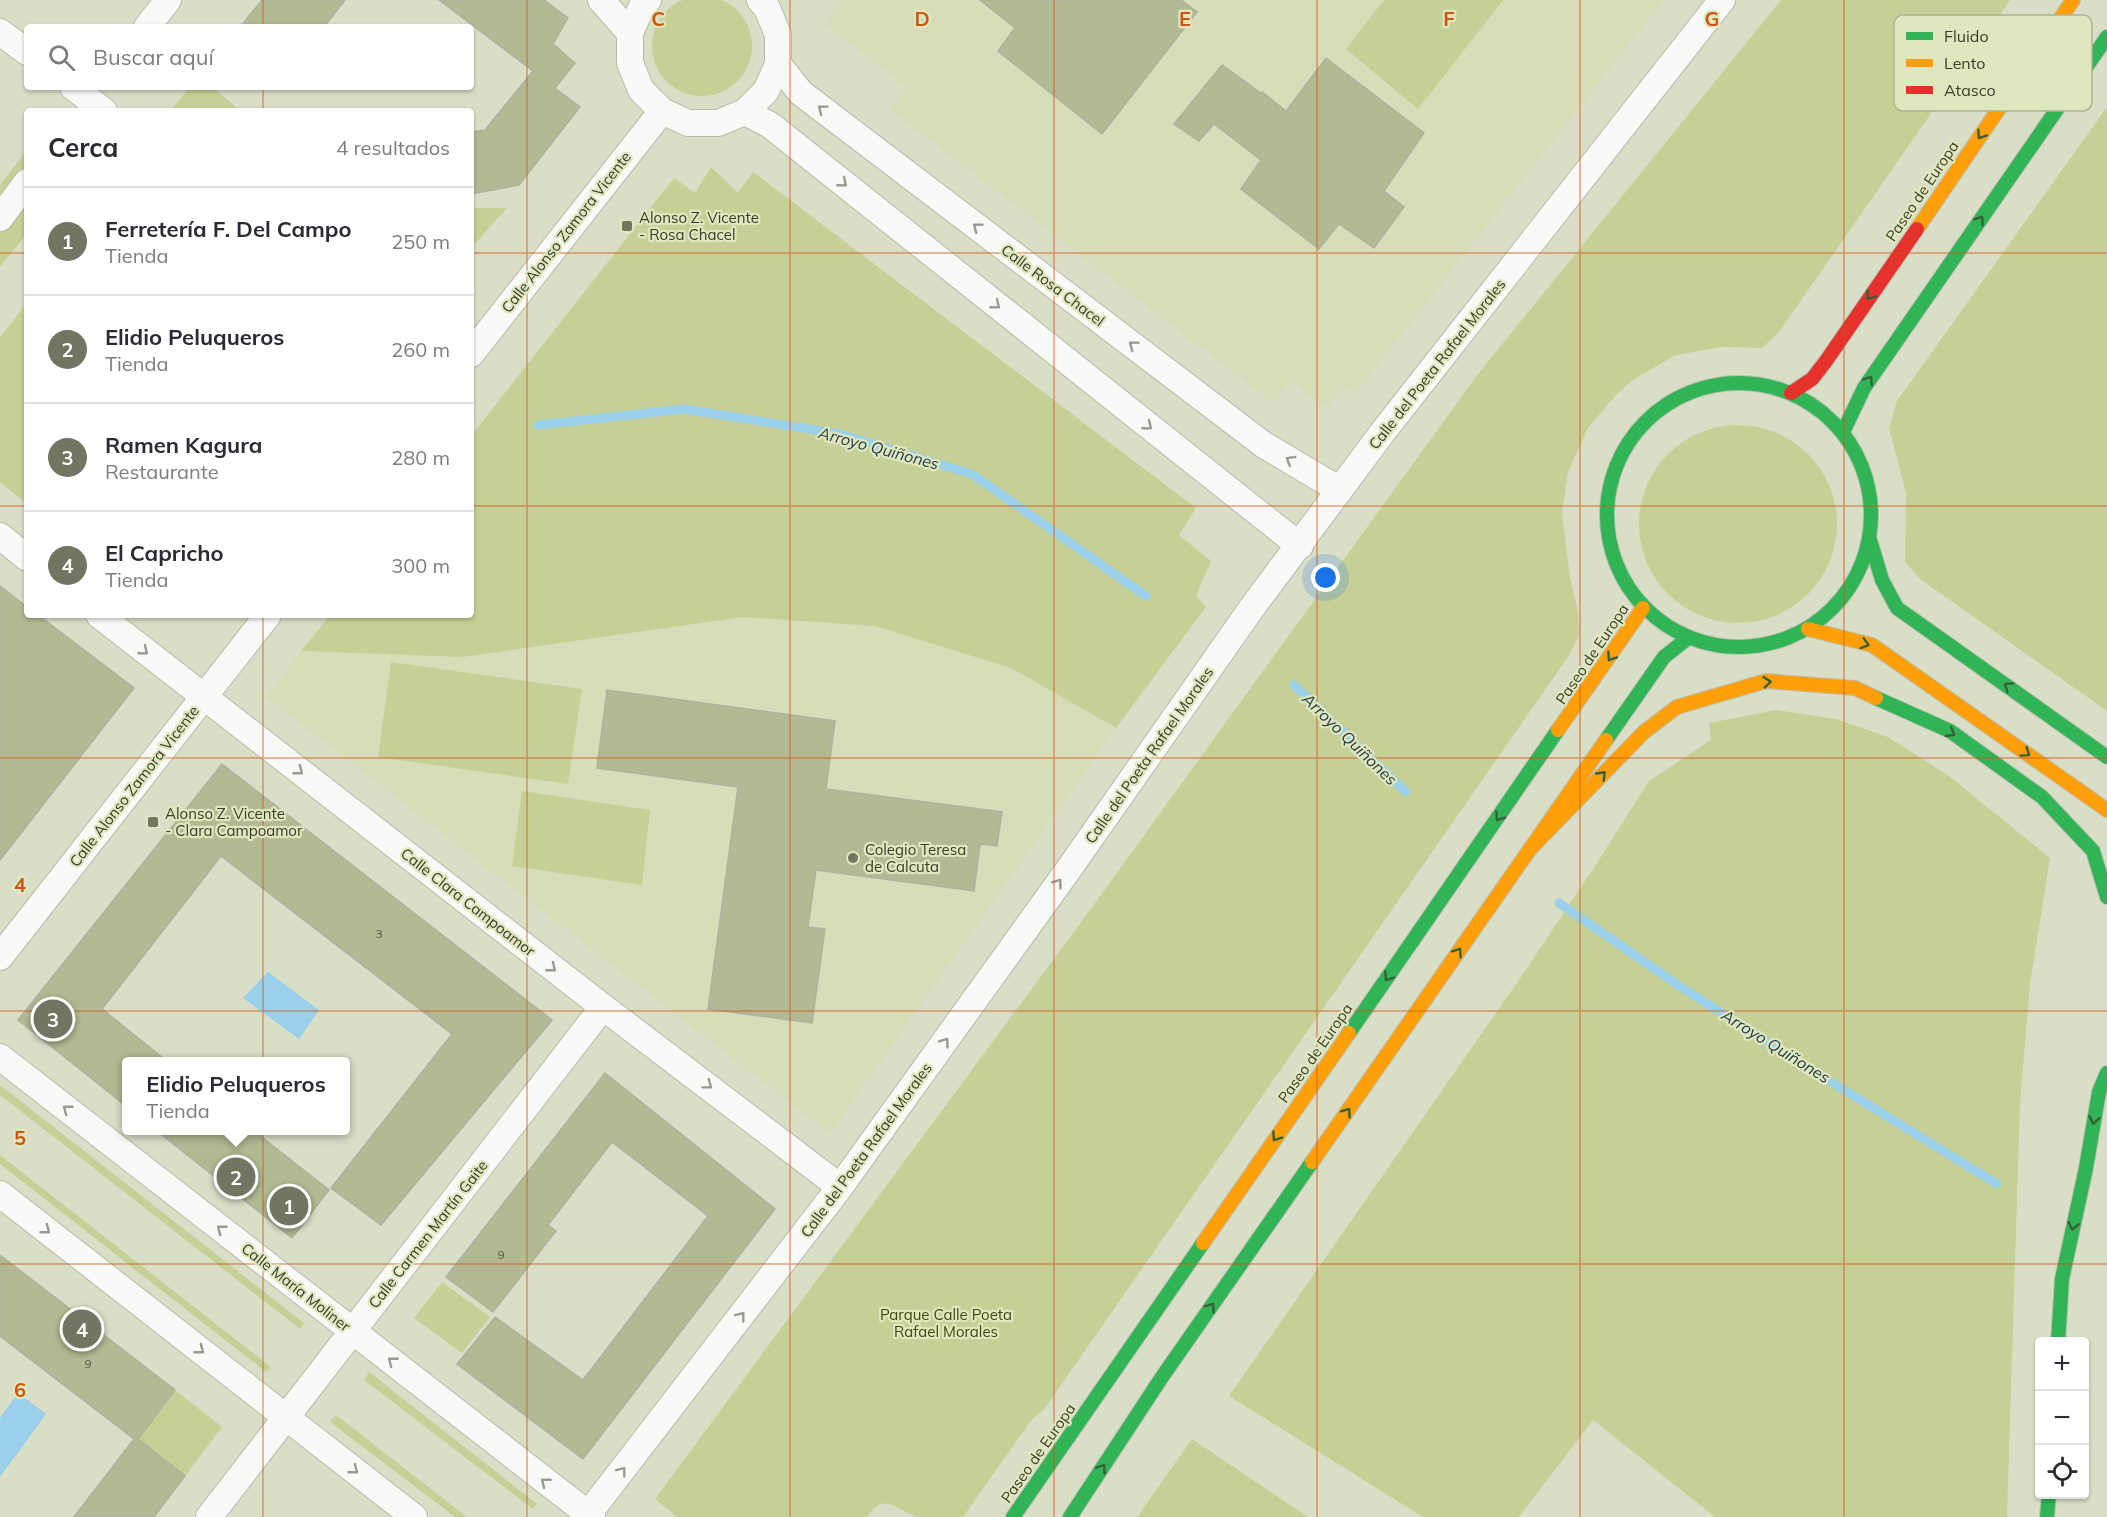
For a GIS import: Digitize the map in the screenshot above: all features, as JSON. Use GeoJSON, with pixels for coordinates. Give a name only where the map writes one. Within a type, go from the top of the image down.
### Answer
{"type":"FeatureCollection","features":[{"type":"Feature","properties":{"kind":"main road","name":"Paseo de Europa"},"geometry":{"type":"LineString","coordinates":[[2063,15],[2073,0]]}},
{"type":"Feature","properties":{"kind":"main road"},"geometry":{"type":"LineString","coordinates":[[2092,59],[2107,37]]}},
{"type":"Feature","properties":{"kind":"main road","name":"Paseo de Europa"},"geometry":{"type":"LineString","coordinates":[[1791,393],[1812,379],[1826,361],[1997,111]]}},
{"type":"Feature","properties":{"kind":"main road"},"geometry":{"type":"LineString","coordinates":[[1844,432],[1864,388],[2056,111]]}},
{"type":"Feature","properties":{"kind":"main road"},"geometry":{"type":"LineString","coordinates":[[1751,383],[1791,393],[1820,409],[1844,432],[1862,465],[1872,502],[1870,540],[1849,591],[1808,629],[1749,648],[1688,638],[1664,626],[1643,608],[1620,575],[1607,537],[1606,496],[1618,458],[1641,424],[1673,400],[1711,385],[1751,383]]}},
{"type":"Feature","properties":{"kind":"main road"},"geometry":{"type":"LineString","coordinates":[[1870,540],[1882,580],[1897,608],[2107,757]]}},
{"type":"Feature","properties":{"kind":"main road","name":"Paseo de Europa"},"geometry":{"type":"LineString","coordinates":[[1013,1517],[1643,608]]}},
{"type":"Feature","properties":{"kind":"main road"},"geometry":{"type":"LineString","coordinates":[[1808,629],[1872,645],[2107,810]]}},
{"type":"Feature","properties":{"kind":"main road"},"geometry":{"type":"LineString","coordinates":[[1070,1517],[1162,1377],[1664,657],[1688,638]]}},
{"type":"Feature","properties":{"kind":"main road"},"geometry":{"type":"LineString","coordinates":[[1532,847],[1644,732],[1677,707],[1766,681],[1855,688],[1950,731],[2042,797],[2093,851],[2107,897]]}},
{"type":"Feature","properties":{"kind":"main road"},"geometry":{"type":"LineString","coordinates":[[2058,1337],[2062,1279],[2086,1168],[2099,1092],[2107,1073]]}},
{"type":"Feature","properties":{"kind":"main road"},"geometry":{"type":"LineString","coordinates":[[2086,1168],[2107,1128]]}},
{"type":"Feature","properties":{"kind":"main road"},"geometry":{"type":"LineString","coordinates":[[2047,1517],[2049,1499]]}},
{"type":"Feature","properties":{"kind":"street"},"geometry":{"type":"LineString","coordinates":[[149,24],[168,0]]}},
{"type":"Feature","properties":{"kind":"street"},"geometry":{"type":"LineString","coordinates":[[601,0],[630,33]]}},
{"type":"Feature","properties":{"kind":"street"},"geometry":{"type":"LineString","coordinates":[[648,0],[642,6],[630,33],[630,63],[640,90],[662,111],[688,123],[718,123],[745,112],[766,91],[778,64],[778,34],[767,8],[760,0]]}},
{"type":"Feature","properties":{"kind":"street","name":"Calle del Poeta Rafael Morales"},"geometry":{"type":"LineString","coordinates":[[589,1516],[840,1187],[1064,876],[1251,609],[1340,490],[1722,0]]}},
{"type":"Feature","properties":{"kind":"street"},"geometry":{"type":"LineString","coordinates":[[0,32],[24,50]]}},
{"type":"Feature","properties":{"kind":"street","name":"Calle Rosa Chacel"},"geometry":{"type":"LineString","coordinates":[[778,64],[801,93],[1264,444],[1340,490]]}},
{"type":"Feature","properties":{"kind":"street","name":"Calle Alonso Zamora Vicente"},"geometry":{"type":"LineString","coordinates":[[474,350],[662,111]]}},
{"type":"Feature","properties":{"kind":"street"},"geometry":{"type":"LineString","coordinates":[[745,112],[780,132],[1300,546]]}},
{"type":"Feature","properties":{"kind":"street"},"geometry":{"type":"LineString","coordinates":[[0,218],[24,186]]}},
{"type":"Feature","properties":{"kind":"street"},"geometry":{"type":"LineString","coordinates":[[0,536],[24,556]]}},
{"type":"Feature","properties":{"kind":"street","name":"Calle Clara Campoamor"},"geometry":{"type":"LineString","coordinates":[[103,618],[603,1007],[840,1187]]}},
{"type":"Feature","properties":{"kind":"street","name":"Calle Alonso Zamora Vicente"},"geometry":{"type":"LineString","coordinates":[[0,957],[266,618]]}},
{"type":"Feature","properties":{"kind":"street","name":"Calle Carmen Martín Gaite"},"geometry":{"type":"LineString","coordinates":[[209,1517],[603,1007]]}},
{"type":"Feature","properties":{"kind":"street","name":"Calle María Moliner"},"geometry":{"type":"LineString","coordinates":[[0,1057],[589,1516]]}},
{"type":"Feature","properties":{"kind":"street"},"geometry":{"type":"LineString","coordinates":[[0,1194],[414,1517]]}},
{"type":"Feature","properties":{"kind":"shaded area"},"geometry":{"type":"Polygon","coordinates":[[[843,0],[1664,0],[1356,393],[1344,387],[1326,408],[1292,381],[1273,403],[889,109],[908,88],[824,24],[843,0]]]}},
{"type":"Feature","properties":{"kind":"shaded area"},"geometry":{"type":"Polygon","coordinates":[[[743,617],[875,626],[1011,668],[1116,728],[830,1134],[266,697],[301,651],[463,657],[743,617]]]}},
{"type":"Feature","properties":{"kind":"green space"},"geometry":{"type":"Polygon","coordinates":[[[686,-1],[718,-1],[730,5],[743,18],[751,36],[751,56],[743,74],[730,87],[712,95],[692,95],[674,87],[661,74],[653,56],[653,36],[661,18],[674,5],[686,-1]]]}},
{"type":"Feature","properties":{"kind":"green space"},"geometry":{"type":"Polygon","coordinates":[[[1384,0],[1503,0],[1418,109],[1346,49],[1384,0]]]}},
{"type":"Feature","properties":{"kind":"green space","name":"Parque Calle Poeta Rafael Morales"},"geometry":{"type":"Polygon","coordinates":[[[1781,0],[2010,0],[2000,15],[1894,15],[1894,111],[1933,111],[1779,332],[1762,348],[1722,347],[1676,355],[1634,379],[1616,395],[1588,428],[1568,472],[1562,513],[1570,577],[1578,612],[1579,636],[1570,654],[1045,1408],[1030,1422],[963,1517],[920,1517],[887,1503],[880,1504],[867,1517],[677,1517],[655,1499],[1090,910],[1478,374],[1781,0]]]}},
{"type":"Feature","properties":{"kind":"green space"},"geometry":{"type":"Polygon","coordinates":[[[188,90],[216,90],[237,108],[172,108],[188,90]]]}},
{"type":"Feature","properties":{"kind":"green space"},"geometry":{"type":"Polygon","coordinates":[[[2107,107],[2107,711],[1920,579],[1905,562],[1906,493],[1889,428],[1897,401],[2107,107]]]}},
{"type":"Feature","properties":{"kind":"green space"},"geometry":{"type":"Polygon","coordinates":[[[24,154],[24,237],[0,267],[0,185],[24,154]]]}},
{"type":"Feature","properties":{"kind":"green space"},"geometry":{"type":"Polygon","coordinates":[[[711,167],[738,193],[753,172],[1196,508],[1179,535],[1211,561],[1196,596],[1206,607],[1116,728],[1011,668],[875,626],[743,617],[463,657],[301,651],[328,618],[474,618],[474,432],[674,178],[695,193],[711,167]]]}},
{"type":"Feature","properties":{"kind":"green space"},"geometry":{"type":"Polygon","coordinates":[[[474,208],[507,208],[474,245],[474,208]]]}},
{"type":"Feature","properties":{"kind":"green space"},"geometry":{"type":"Polygon","coordinates":[[[24,307],[24,502],[0,482],[0,337],[24,307]]]}},
{"type":"Feature","properties":{"kind":"green space"},"geometry":{"type":"Polygon","coordinates":[[[1728,425],[1748,425],[1776,432],[1801,447],[1815,461],[1830,486],[1837,514],[1837,534],[1830,562],[1815,587],[1801,601],[1767,619],[1748,623],[1728,623],[1700,616],[1675,601],[1661,587],[1643,553],[1639,534],[1639,514],[1646,486],[1661,461],[1675,447],[1709,429],[1728,425]]]}},
{"type":"Feature","properties":{"kind":"green space"},"geometry":{"type":"Polygon","coordinates":[[[391,662],[582,689],[568,784],[378,757],[391,662]]]}},
{"type":"Feature","properties":{"kind":"green space"},"geometry":{"type":"Polygon","coordinates":[[[1776,710],[1836,719],[1888,737],[1949,776],[2050,858],[2030,984],[2020,1104],[2007,1517],[1715,1517],[1593,1420],[1519,1517],[1423,1517],[1229,1396],[1521,977],[1649,781],[1711,740],[1709,723],[1776,710]]]}},
{"type":"Feature","properties":{"kind":"green space"},"geometry":{"type":"Polygon","coordinates":[[[522,791],[650,810],[642,885],[512,866],[522,791]]]}},
{"type":"Feature","properties":{"kind":"green space"},"geometry":{"type":"Polygon","coordinates":[[[0,1085],[304,1323],[300,1329],[0,1095],[0,1085]]]}},
{"type":"Feature","properties":{"kind":"green space"},"geometry":{"type":"Polygon","coordinates":[[[0,1155],[271,1367],[266,1372],[0,1164],[0,1155]]]}},
{"type":"Feature","properties":{"kind":"green space"},"geometry":{"type":"Polygon","coordinates":[[[442,1282],[490,1317],[462,1353],[414,1318],[442,1282]]]}},
{"type":"Feature","properties":{"kind":"green space"},"geometry":{"type":"Polygon","coordinates":[[[369,1372],[537,1504],[533,1509],[364,1380],[369,1372]]]}},
{"type":"Feature","properties":{"kind":"green space"},"geometry":{"type":"Polygon","coordinates":[[[175,1390],[222,1427],[185,1476],[138,1439],[175,1390]]]}},
{"type":"Feature","properties":{"kind":"green space"},"geometry":{"type":"Polygon","coordinates":[[[336,1415],[467,1517],[455,1517],[330,1422],[336,1415]]]}},
{"type":"Feature","properties":{"kind":"green space"},"geometry":{"type":"Polygon","coordinates":[[[1192,1439],[1308,1517],[1137,1517],[1192,1439]]]}},
{"type":"Feature","properties":{"kind":"water"},"geometry":{"type":"Polygon","coordinates":[[[268,972],[319,1010],[299,1039],[243,998],[268,972]]]}},
{"type":"Feature","properties":{"kind":"water"},"geometry":{"type":"Polygon","coordinates":[[[18,1393],[46,1414],[0,1477],[0,1418],[18,1393]]]}},
{"type":"Feature","properties":{"kind":"building"},"geometry":{"type":"Polygon","coordinates":[[[262,0],[345,0],[326,24],[242,24],[262,0]]]}},
{"type":"Feature","properties":{"kind":"building"},"geometry":{"type":"Polygon","coordinates":[[[439,0],[544,0],[568,18],[553,44],[575,63],[555,88],[580,107],[519,185],[474,193],[474,132],[485,130],[533,71],[474,26],[474,24],[471,24],[439,0]]]}},
{"type":"Feature","properties":{"kind":"building"},"geometry":{"type":"Polygon","coordinates":[[[980,0],[1181,0],[1197,12],[1102,134],[998,51],[1015,28],[980,0]]]}},
{"type":"Feature","properties":{"kind":"building"},"geometry":{"type":"Polygon","coordinates":[[[1326,58],[1424,133],[1384,191],[1404,207],[1374,248],[1339,224],[1319,249],[1241,189],[1261,160],[1214,124],[1199,141],[1174,124],[1222,65],[1286,111],[1326,58]]]}},
{"type":"Feature","properties":{"kind":"building"},"geometry":{"type":"Polygon","coordinates":[[[0,586],[24,605],[24,618],[42,618],[134,688],[0,860],[0,586]]]}},
{"type":"Feature","properties":{"kind":"building","name":"Colegio Teresa de Calcuta"},"geometry":{"type":"Polygon","coordinates":[[[607,690],[835,721],[826,789],[1002,812],[997,846],[980,844],[974,891],[816,870],[808,927],[825,929],[812,1023],[708,1009],[738,787],[597,768],[607,690]]]}},
{"type":"Feature","properties":{"kind":"building"},"geometry":{"type":"Polygon","coordinates":[[[222,764],[552,1020],[381,1225],[331,1188],[452,1034],[221,856],[102,1009],[162,1057],[122,1057],[122,1103],[18,1020],[222,764]]]}},
{"type":"Feature","properties":{"kind":"building"},"geometry":{"type":"Polygon","coordinates":[[[605,1073],[775,1209],[583,1459],[457,1364],[495,1317],[583,1380],[708,1216],[612,1142],[548,1225],[556,1231],[493,1312],[446,1277],[605,1073]]]}},
{"type":"Feature","properties":{"kind":"building"},"geometry":{"type":"Polygon","coordinates":[[[162,1135],[259,1135],[329,1190],[292,1238],[162,1135]]]}},
{"type":"Feature","properties":{"kind":"building"},"geometry":{"type":"Polygon","coordinates":[[[0,1255],[175,1390],[138,1439],[185,1476],[154,1517],[74,1517],[134,1439],[0,1336],[0,1255]]]}},
{"type":"Feature","properties":{"kind":"waterway","name":"Arroyo Quiñones"},"geometry":{"type":"LineString","coordinates":[[538,425],[684,409],[840,434],[972,474],[1146,596]]}},
{"type":"Feature","properties":{"kind":"waterway","name":"Arroyo Quiñones"},"geometry":{"type":"LineString","coordinates":[[1294,685],[1406,792]]}},
{"type":"Feature","properties":{"kind":"waterway","name":"Arroyo Quiñones"},"geometry":{"type":"LineString","coordinates":[[1559,903],[1681,987],[1997,1184]]}},
{"type":"Feature","properties":{"kind":"traffic: fast"},"geometry":{"type":"LineString","coordinates":[[2092,59],[2107,37]]}},
{"type":"Feature","properties":{"kind":"traffic: fast"},"geometry":{"type":"LineString","coordinates":[[1843,432],[1864,388],[2056,111]]}},
{"type":"Feature","properties":{"kind":"traffic: fast"},"geometry":{"type":"LineString","coordinates":[[1739,383],[1765,386],[1789,393],[1823,413],[1841,431],[1861,465],[1868,489],[1871,515],[1868,541],[1861,565],[1841,599],[1823,617],[1789,637],[1765,644],[1739,647],[1713,644],[1689,637],[1655,617],[1637,599],[1617,565],[1610,541],[1607,515],[1610,489],[1617,465],[1637,431],[1655,413],[1689,393],[1713,386],[1739,383]]}},
{"type":"Feature","properties":{"kind":"traffic: fast"},"geometry":{"type":"LineString","coordinates":[[1870,540],[1882,580],[1897,608],[2107,757]]}},
{"type":"Feature","properties":{"kind":"traffic: fast"},"geometry":{"type":"LineString","coordinates":[[1606,740],[1664,657],[1688,638]]}},
{"type":"Feature","properties":{"kind":"traffic: fast"},"geometry":{"type":"LineString","coordinates":[[1876,698],[1950,731],[2042,797],[2093,851],[2107,897]]}},
{"type":"Feature","properties":{"kind":"traffic: fast"},"geometry":{"type":"LineString","coordinates":[[1349,1033],[1558,730]]}},
{"type":"Feature","properties":{"kind":"traffic: fast"},"geometry":{"type":"LineString","coordinates":[[2058,1337],[2062,1279],[2086,1168],[2099,1092],[2107,1073]]}},
{"type":"Feature","properties":{"kind":"traffic: fast"},"geometry":{"type":"LineString","coordinates":[[1070,1517],[1162,1377],[1312,1162]]}},
{"type":"Feature","properties":{"kind":"traffic: fast"},"geometry":{"type":"LineString","coordinates":[[1013,1517],[1203,1243]]}},
{"type":"Feature","properties":{"kind":"traffic: fast"},"geometry":{"type":"LineString","coordinates":[[2047,1517],[2049,1499]]}},
{"type":"Feature","properties":{"kind":"traffic: slow"},"geometry":{"type":"LineString","coordinates":[[2063,15],[2073,0]]}},
{"type":"Feature","properties":{"kind":"traffic: slow"},"geometry":{"type":"LineString","coordinates":[[1917,229],[1997,111]]}},
{"type":"Feature","properties":{"kind":"traffic: slow"},"geometry":{"type":"LineString","coordinates":[[1558,730],[1643,608]]}},
{"type":"Feature","properties":{"kind":"traffic: slow"},"geometry":{"type":"LineString","coordinates":[[1808,629],[1872,645],[2107,810]]}},
{"type":"Feature","properties":{"kind":"traffic: slow"},"geometry":{"type":"LineString","coordinates":[[1532,847],[1644,732],[1677,707],[1766,681],[1855,688],[1876,698]]}},
{"type":"Feature","properties":{"kind":"traffic: slow"},"geometry":{"type":"LineString","coordinates":[[1312,1162],[1606,740]]}},
{"type":"Feature","properties":{"kind":"traffic: slow"},"geometry":{"type":"LineString","coordinates":[[1203,1243],[1349,1033]]}},
{"type":"Feature","properties":{"kind":"traffic: jam"},"geometry":{"type":"LineString","coordinates":[[1791,393],[1812,379],[1826,361],[1917,229]]}},
{"type":"Feature","properties":{"kind":"place","name":"Alonso Z. Vicente - Rosa Chacel"},"geometry":{"type":"Point","coordinates":[627,226]}},
{"type":"Feature","properties":{"kind":"place","name":"Alonso Z. Vicente - Clara Campoamor"},"geometry":{"type":"Point","coordinates":[153,822]}},
{"type":"Feature","properties":{"kind":"place","name":"Colegio Teresa de Calcuta"},"geometry":{"type":"Point","coordinates":[853,858]}},
{"type":"Feature","properties":{"kind":"place","name":"Ramen Kagura"},"geometry":{"type":"Point","coordinates":[53,1019]}},
{"type":"Feature","properties":{"kind":"place","name":"Elidio Peluqueros"},"geometry":{"type":"Point","coordinates":[236,1177]}},
{"type":"Feature","properties":{"kind":"place","name":"Ferretería F. Del Campo"},"geometry":{"type":"Point","coordinates":[289,1206]}},
{"type":"Feature","properties":{"kind":"place","name":"El Capricho"},"geometry":{"type":"Point","coordinates":[82,1329]}}]}
